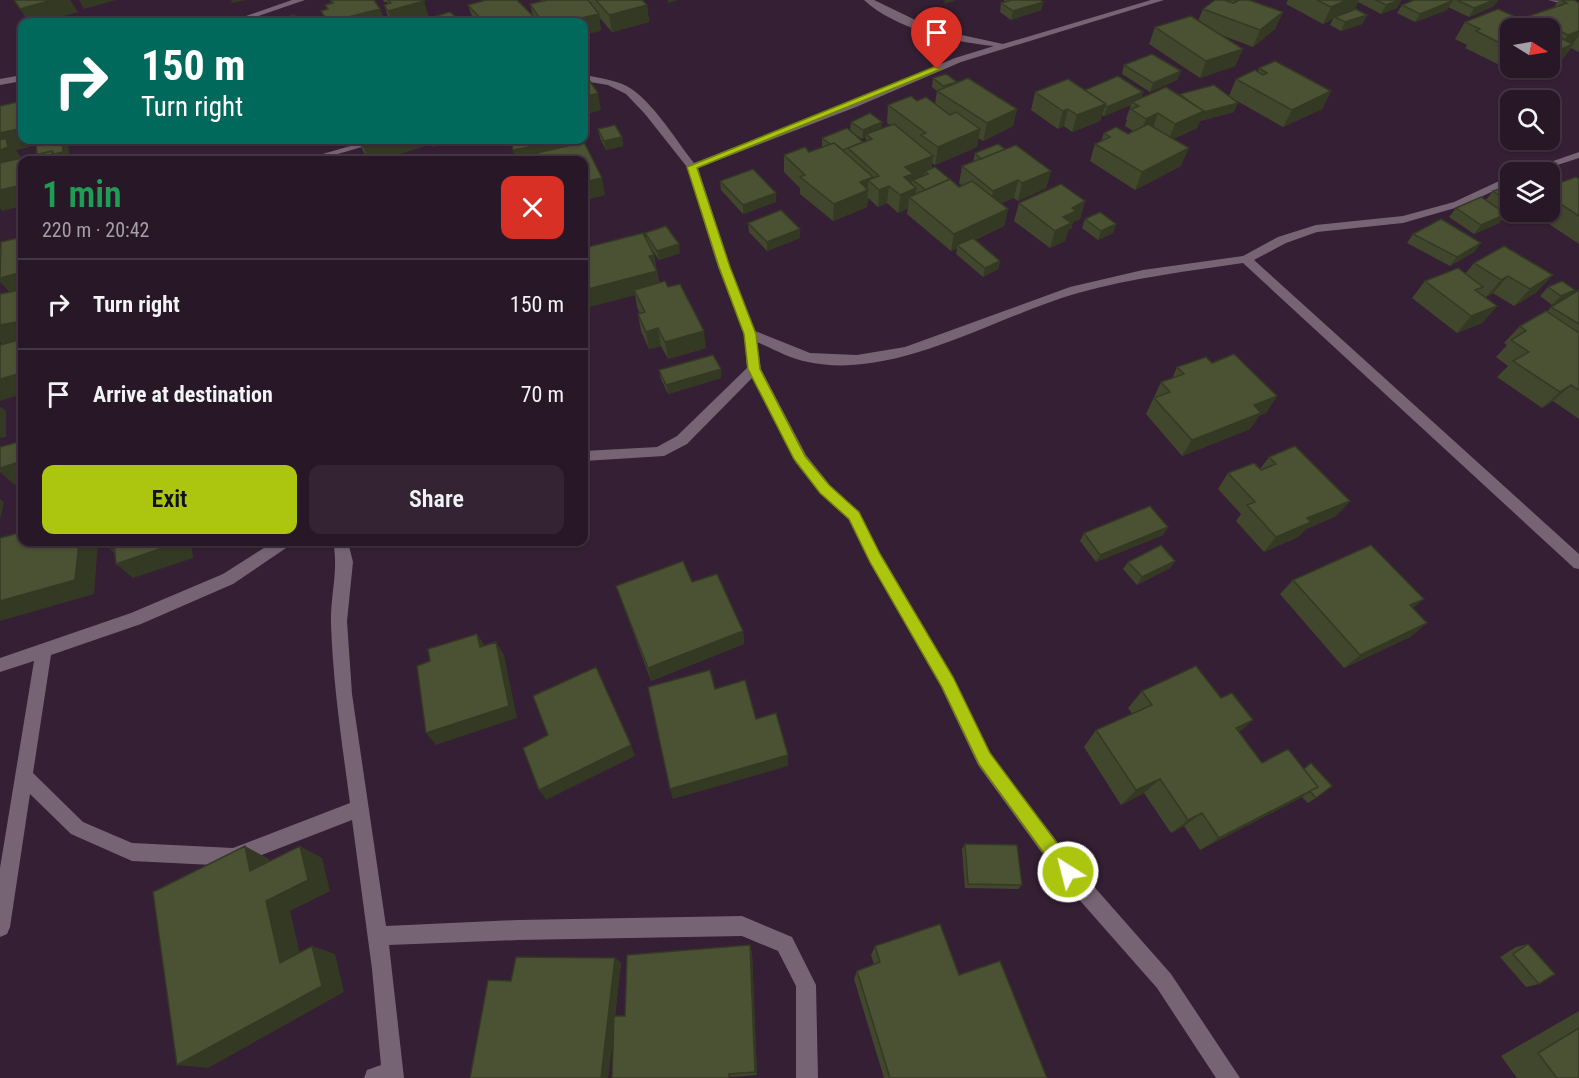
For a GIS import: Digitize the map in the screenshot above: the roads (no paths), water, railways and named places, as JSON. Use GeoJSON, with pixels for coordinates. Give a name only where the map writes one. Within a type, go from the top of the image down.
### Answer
{"type":"FeatureCollection","features":[{"type":"Feature","properties":{"kind":"street"},"geometry":{"type":"LineString","coordinates":[[245,18],[301,0]]}},
{"type":"Feature","properties":{"kind":"street"},"geometry":{"type":"LineString","coordinates":[[868,0],[900,19],[935,34],[960,40],[1007,44]]}},
{"type":"Feature","properties":{"kind":"street"},"geometry":{"type":"LineString","coordinates":[[692,167],[852,105],[958,60],[1160,0]]}},
{"type":"Feature","properties":{"kind":"street"},"geometry":{"type":"LineString","coordinates":[[1552,0],[1579,5]]}},
{"type":"Feature","properties":{"kind":"street"},"geometry":{"type":"LineString","coordinates":[[0,82],[18,79]]}},
{"type":"Feature","properties":{"kind":"street"},"geometry":{"type":"LineString","coordinates":[[588,79],[611,83],[629,92],[649,112],[692,167],[724,267],[750,334],[754,369],[801,459],[825,489],[854,516],[875,558],[948,682],[984,759],[1068,872],[1164,981],[1229,1078]]}},
{"type":"Feature","properties":{"kind":"street"},"geometry":{"type":"LineString","coordinates":[[322,156],[366,144]]}},
{"type":"Feature","properties":{"kind":"street"},"geometry":{"type":"LineString","coordinates":[[1556,162],[1579,154]]}},
{"type":"Feature","properties":{"kind":"street"},"geometry":{"type":"LineString","coordinates":[[750,334],[809,358],[857,360],[907,351],[1074,290],[1143,274],[1246,259],[1282,240],[1316,229],[1403,219],[1458,204],[1500,184]]}},
{"type":"Feature","properties":{"kind":"street"},"geometry":{"type":"LineString","coordinates":[[1246,259],[1579,563]]}},
{"type":"Feature","properties":{"kind":"street"},"geometry":{"type":"LineString","coordinates":[[588,456],[659,452],[682,440],[754,369]]}},
{"type":"Feature","properties":{"kind":"street"},"geometry":{"type":"LineString","coordinates":[[0,665],[135,619],[228,579],[278,546]]}},
{"type":"Feature","properties":{"kind":"street"},"geometry":{"type":"LineString","coordinates":[[341,546],[345,562],[339,621],[344,694],[377,936],[386,1076]]}},
{"type":"Feature","properties":{"kind":"street"},"geometry":{"type":"LineString","coordinates":[[0,927],[44,650]]}},
{"type":"Feature","properties":{"kind":"street"},"geometry":{"type":"LineString","coordinates":[[24,776],[77,828],[132,852],[233,857],[360,808]]}},
{"type":"Feature","properties":{"kind":"street"},"geometry":{"type":"LineString","coordinates":[[377,936],[518,930],[742,926],[785,944],[806,985],[807,1078]]}}]}
